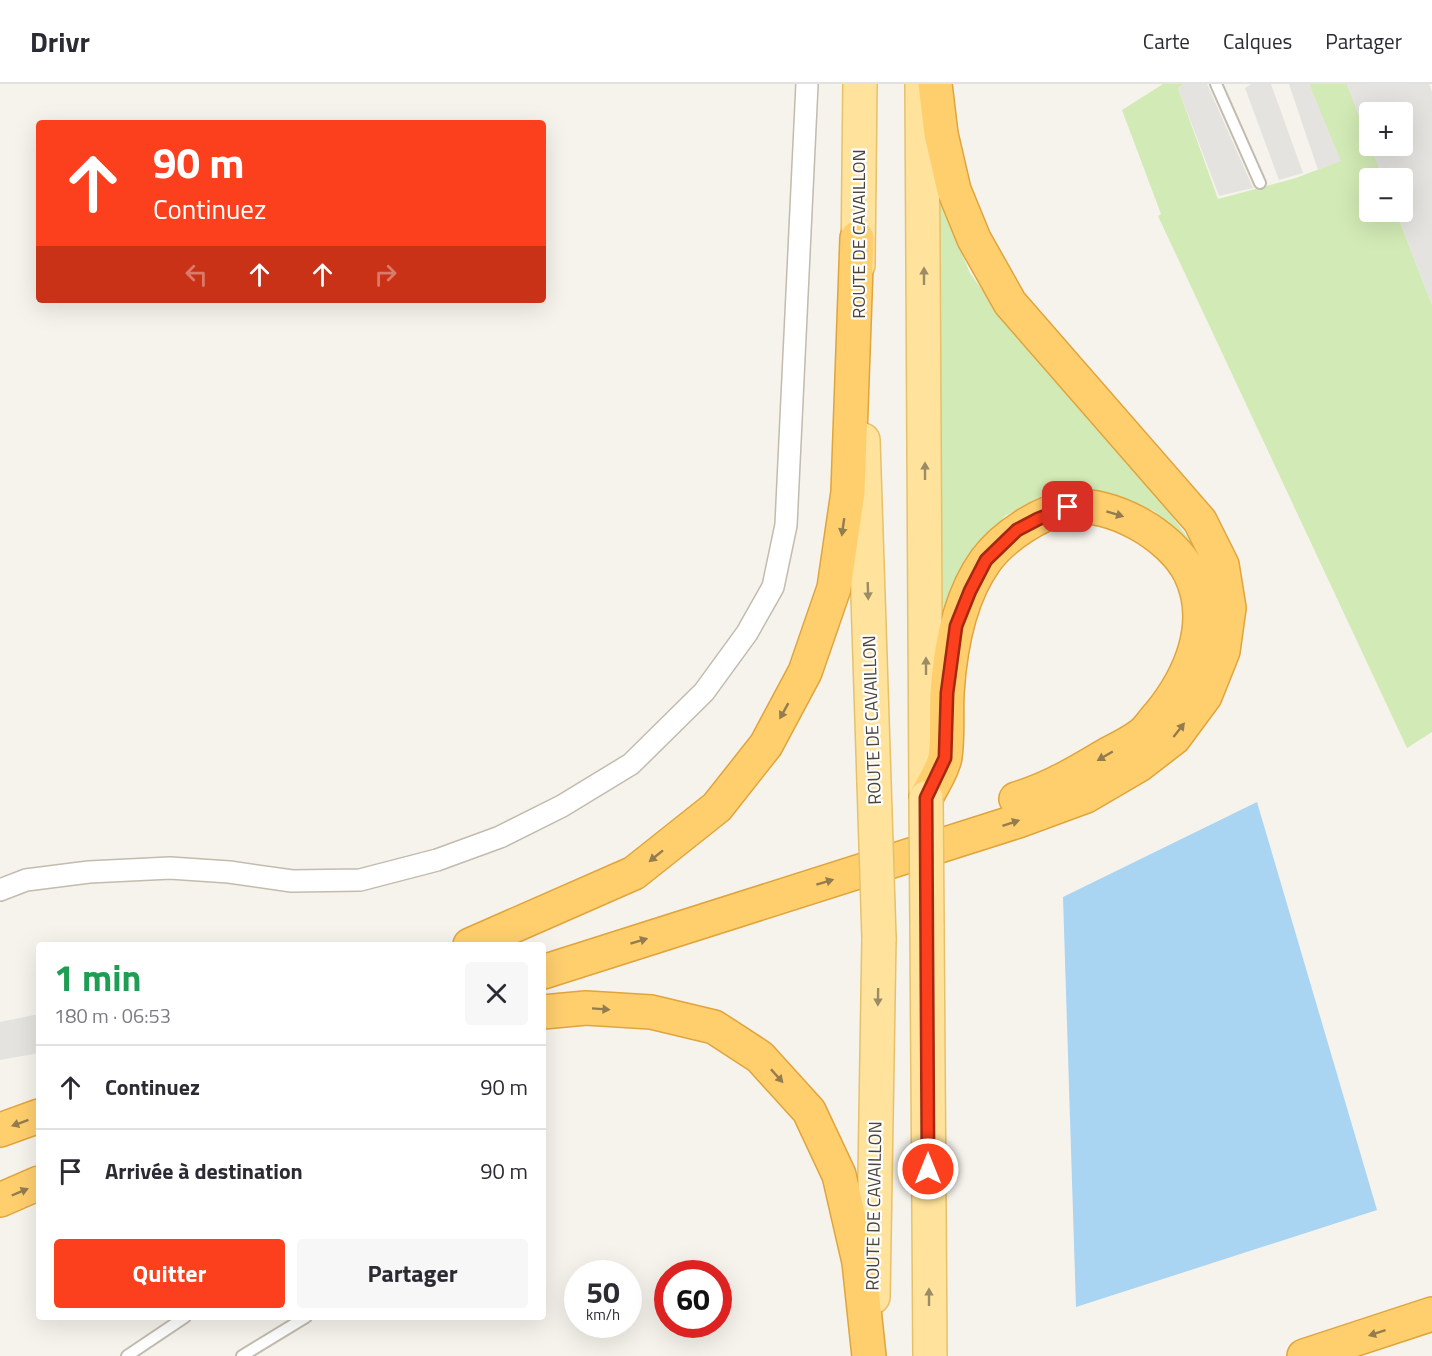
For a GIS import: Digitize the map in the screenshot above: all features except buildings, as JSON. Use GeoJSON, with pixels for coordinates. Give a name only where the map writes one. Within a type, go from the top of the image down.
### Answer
{"type":"FeatureCollection","features":[{"type":"Feature","properties":{"kind":"highway"},"geometry":{"type":"LineString","coordinates":[[546,971],[1007,825],[1086,796],[1139,765],[1174,738],[1205,696],[1223,651],[1229,608],[1222,565],[1200,521],[1010,303],[974,239],[954,190],[941,134],[935,84]]}},
{"type":"Feature","properties":{"kind":"highway"},"geometry":{"type":"LineString","coordinates":[[477,942],[634,873],[717,807],[765,745],[783,714],[805,672],[834,588],[848,492],[857,238]]}},
{"type":"Feature","properties":{"kind":"highway"},"geometry":{"type":"LineString","coordinates":[[546,949],[777,873],[1035,793],[1076,773],[1142,735],[1173,698],[1192,662],[1199,638],[1200,606],[1190,573],[1174,551],[1154,532],[1125,517],[1096,508],[1068,507],[1017,530],[986,560],[956,626],[933,774]]}},
{"type":"Feature","properties":{"kind":"highway"},"geometry":{"type":"LineString","coordinates":[[546,1012],[586,1008],[651,1012],[714,1027],[760,1058],[809,1111],[839,1174],[859,1262],[870,1356]]}},
{"type":"Feature","properties":{"kind":"highway"},"geometry":{"type":"LineString","coordinates":[[0,1130],[36,1117]]}},
{"type":"Feature","properties":{"kind":"highway"},"geometry":{"type":"LineString","coordinates":[[0,1200],[36,1184]]}},
{"type":"Feature","properties":{"kind":"highway"},"geometry":{"type":"LineString","coordinates":[[1304,1356],[1432,1314]]}},
{"type":"Feature","properties":{"kind":"main road","name":"ROUTE DE CAVAILLON"},"geometry":{"type":"LineString","coordinates":[[860,84],[857,238],[879,938],[870,1356]]}},
{"type":"Feature","properties":{"kind":"main road"},"geometry":{"type":"LineString","coordinates":[[922,84],[933,774],[927,925],[930,1356]]}},
{"type":"Feature","properties":{"kind":"street"},"geometry":{"type":"LineString","coordinates":[[0,890],[26,880],[89,872],[170,868],[229,872],[292,881],[360,880],[437,860],[510,832],[562,806],[631,764],[704,692],[747,633],[773,587],[786,525],[807,84]]}},
{"type":"Feature","properties":{"kind":"lane"},"geometry":{"type":"LineString","coordinates":[[1216,84],[1260,183]]}},
{"type":"Feature","properties":{"kind":"lane"},"geometry":{"type":"LineString","coordinates":[[126,1356],[180,1320]]}},
{"type":"Feature","properties":{"kind":"lane"},"geometry":{"type":"LineString","coordinates":[[242,1356],[301,1320]]}},
{"type":"Feature","properties":{"kind":"green space"},"geometry":{"type":"Polygon","coordinates":[[[1163,84],[1184,84],[1178,88],[1218,199],[1296,178],[1340,161],[1309,84],[1347,84],[1359,115],[1359,156],[1375,156],[1379,168],[1359,168],[1359,222],[1400,222],[1432,305],[1432,732],[1407,748],[1158,216],[1161,214],[1122,110],[1163,84]]]}},
{"type":"Feature","properties":{"kind":"green space"},"geometry":{"type":"Polygon","coordinates":[[[936,193],[970,273],[1002,318],[1147,482],[1194,546],[1154,511],[1091,490],[1045,494],[1005,516],[965,562],[945,606],[938,612],[936,193]]]}},
{"type":"Feature","properties":{"kind":"shaded area"},"geometry":{"type":"Polygon","coordinates":[[[1185,84],[1207,84],[1253,188],[1219,196],[1178,88],[1185,84]]]}},
{"type":"Feature","properties":{"kind":"shaded area"},"geometry":{"type":"Polygon","coordinates":[[[1251,84],[1271,84],[1303,173],[1279,180],[1245,88],[1251,84]]]}},
{"type":"Feature","properties":{"kind":"shaded area"},"geometry":{"type":"Polygon","coordinates":[[[1289,84],[1309,84],[1341,161],[1318,170],[1289,84]]]}},
{"type":"Feature","properties":{"kind":"shaded area"},"geometry":{"type":"Polygon","coordinates":[[[1347,84],[1429,84],[1432,92],[1432,305],[1400,222],[1413,222],[1413,168],[1379,168],[1374,156],[1413,156],[1413,102],[1359,102],[1359,116],[1347,84]]]}},
{"type":"Feature","properties":{"kind":"shaded area"},"geometry":{"type":"Polygon","coordinates":[[[36,1015],[36,1054],[0,1060],[0,1022],[36,1015]]]}},
{"type":"Feature","properties":{"kind":"water"},"geometry":{"type":"Polygon","coordinates":[[[1257,802],[1377,1210],[1076,1307],[1063,897],[1257,802]]]}},
{"type":"Feature","properties":{"kind":"route"},"geometry":{"type":"LineString","coordinates":[[928,1169],[926,798],[945,758],[947,693],[956,626],[986,560],[1017,530],[1068,507]]}}]}
